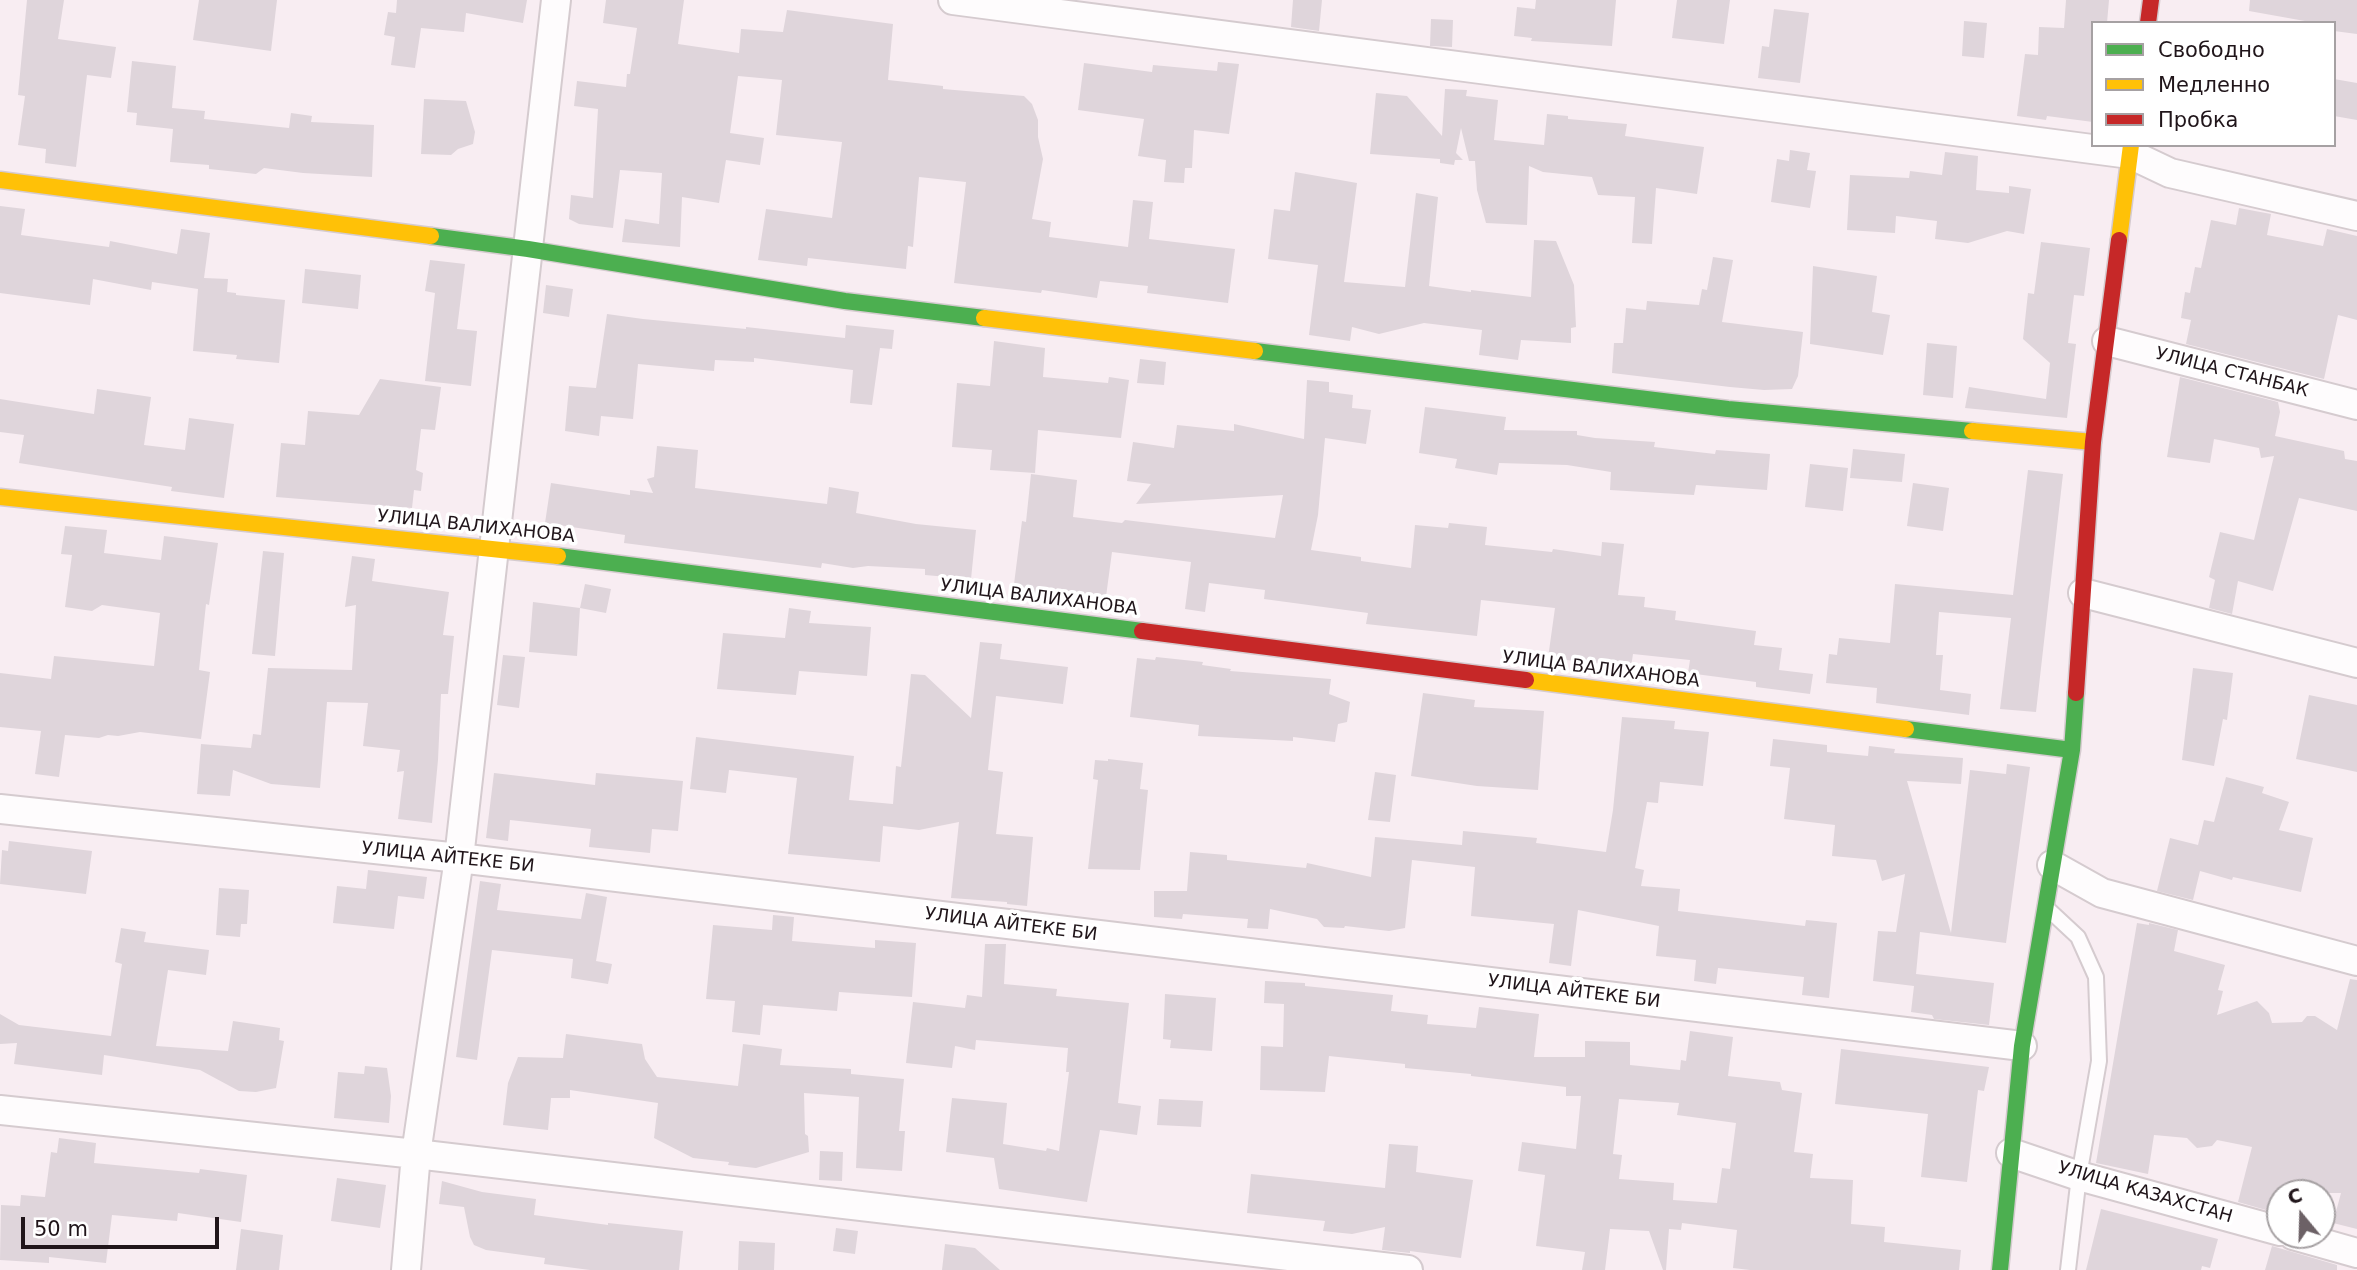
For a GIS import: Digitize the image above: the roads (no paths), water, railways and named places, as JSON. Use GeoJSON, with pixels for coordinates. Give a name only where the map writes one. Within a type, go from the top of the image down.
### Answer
{"type":"FeatureCollection","features":[{"type":"Feature","properties":{"kind":"street"},"geometry":{"type":"LineString","coordinates":[[406,1270],[416,1154],[459,859],[556,0]]}},
{"type":"Feature","properties":{"kind":"street"},"geometry":{"type":"LineString","coordinates":[[953,0],[2091,145]]}},
{"type":"Feature","properties":{"kind":"street"},"geometry":{"type":"LineString","coordinates":[[2148,21],[2151,0]]}},
{"type":"Feature","properties":{"kind":"street"},"geometry":{"type":"LineString","coordinates":[[2106,147],[2130,150],[2170,173],[2357,216]]}},
{"type":"Feature","properties":{"kind":"street"},"geometry":{"type":"LineString","coordinates":[[2000,1270],[2022,1046],[2071,750],[2093,442],[2130,150]]}},
{"type":"Feature","properties":{"kind":"street"},"geometry":{"type":"LineString","coordinates":[[0,180],[528,249],[845,301],[1728,409],[2093,442]]}},
{"type":"Feature","properties":{"kind":"street","name":"УЛИЦА СТАНБАК"},"geometry":{"type":"LineString","coordinates":[[2107,341],[2357,405]]}},
{"type":"Feature","properties":{"kind":"street","name":"УЛИЦА ВАЛИХАНОВА"},"geometry":{"type":"LineString","coordinates":[[0,497],[494,548],[2071,750]]}},
{"type":"Feature","properties":{"kind":"street"},"geometry":{"type":"LineString","coordinates":[[2083,593],[2357,663]]}},
{"type":"Feature","properties":{"kind":"street","name":"УЛИЦА АЙТЕКЕ БИ"},"geometry":{"type":"LineString","coordinates":[[0,808],[459,859],[2022,1046]]}},
{"type":"Feature","properties":{"kind":"street"},"geometry":{"type":"LineString","coordinates":[[2052,865],[2102,893],[2357,961]]}},
{"type":"Feature","properties":{"kind":"street"},"geometry":{"type":"LineString","coordinates":[[0,1110],[416,1154],[1408,1270]]}},
{"type":"Feature","properties":{"kind":"street","name":"УЛИЦА КАЗАХСТАН"},"geometry":{"type":"LineString","coordinates":[[2011,1153],[2079,1176],[2266,1227]]}},
{"type":"Feature","properties":{"kind":"street"},"geometry":{"type":"LineString","coordinates":[[2336,1247],[2357,1253]]}},
{"type":"Feature","properties":{"kind":"lane"},"geometry":{"type":"LineString","coordinates":[[2045,906],[2078,937],[2096,977],[2099,1061],[2079,1176],[2068,1270]]}}]}
